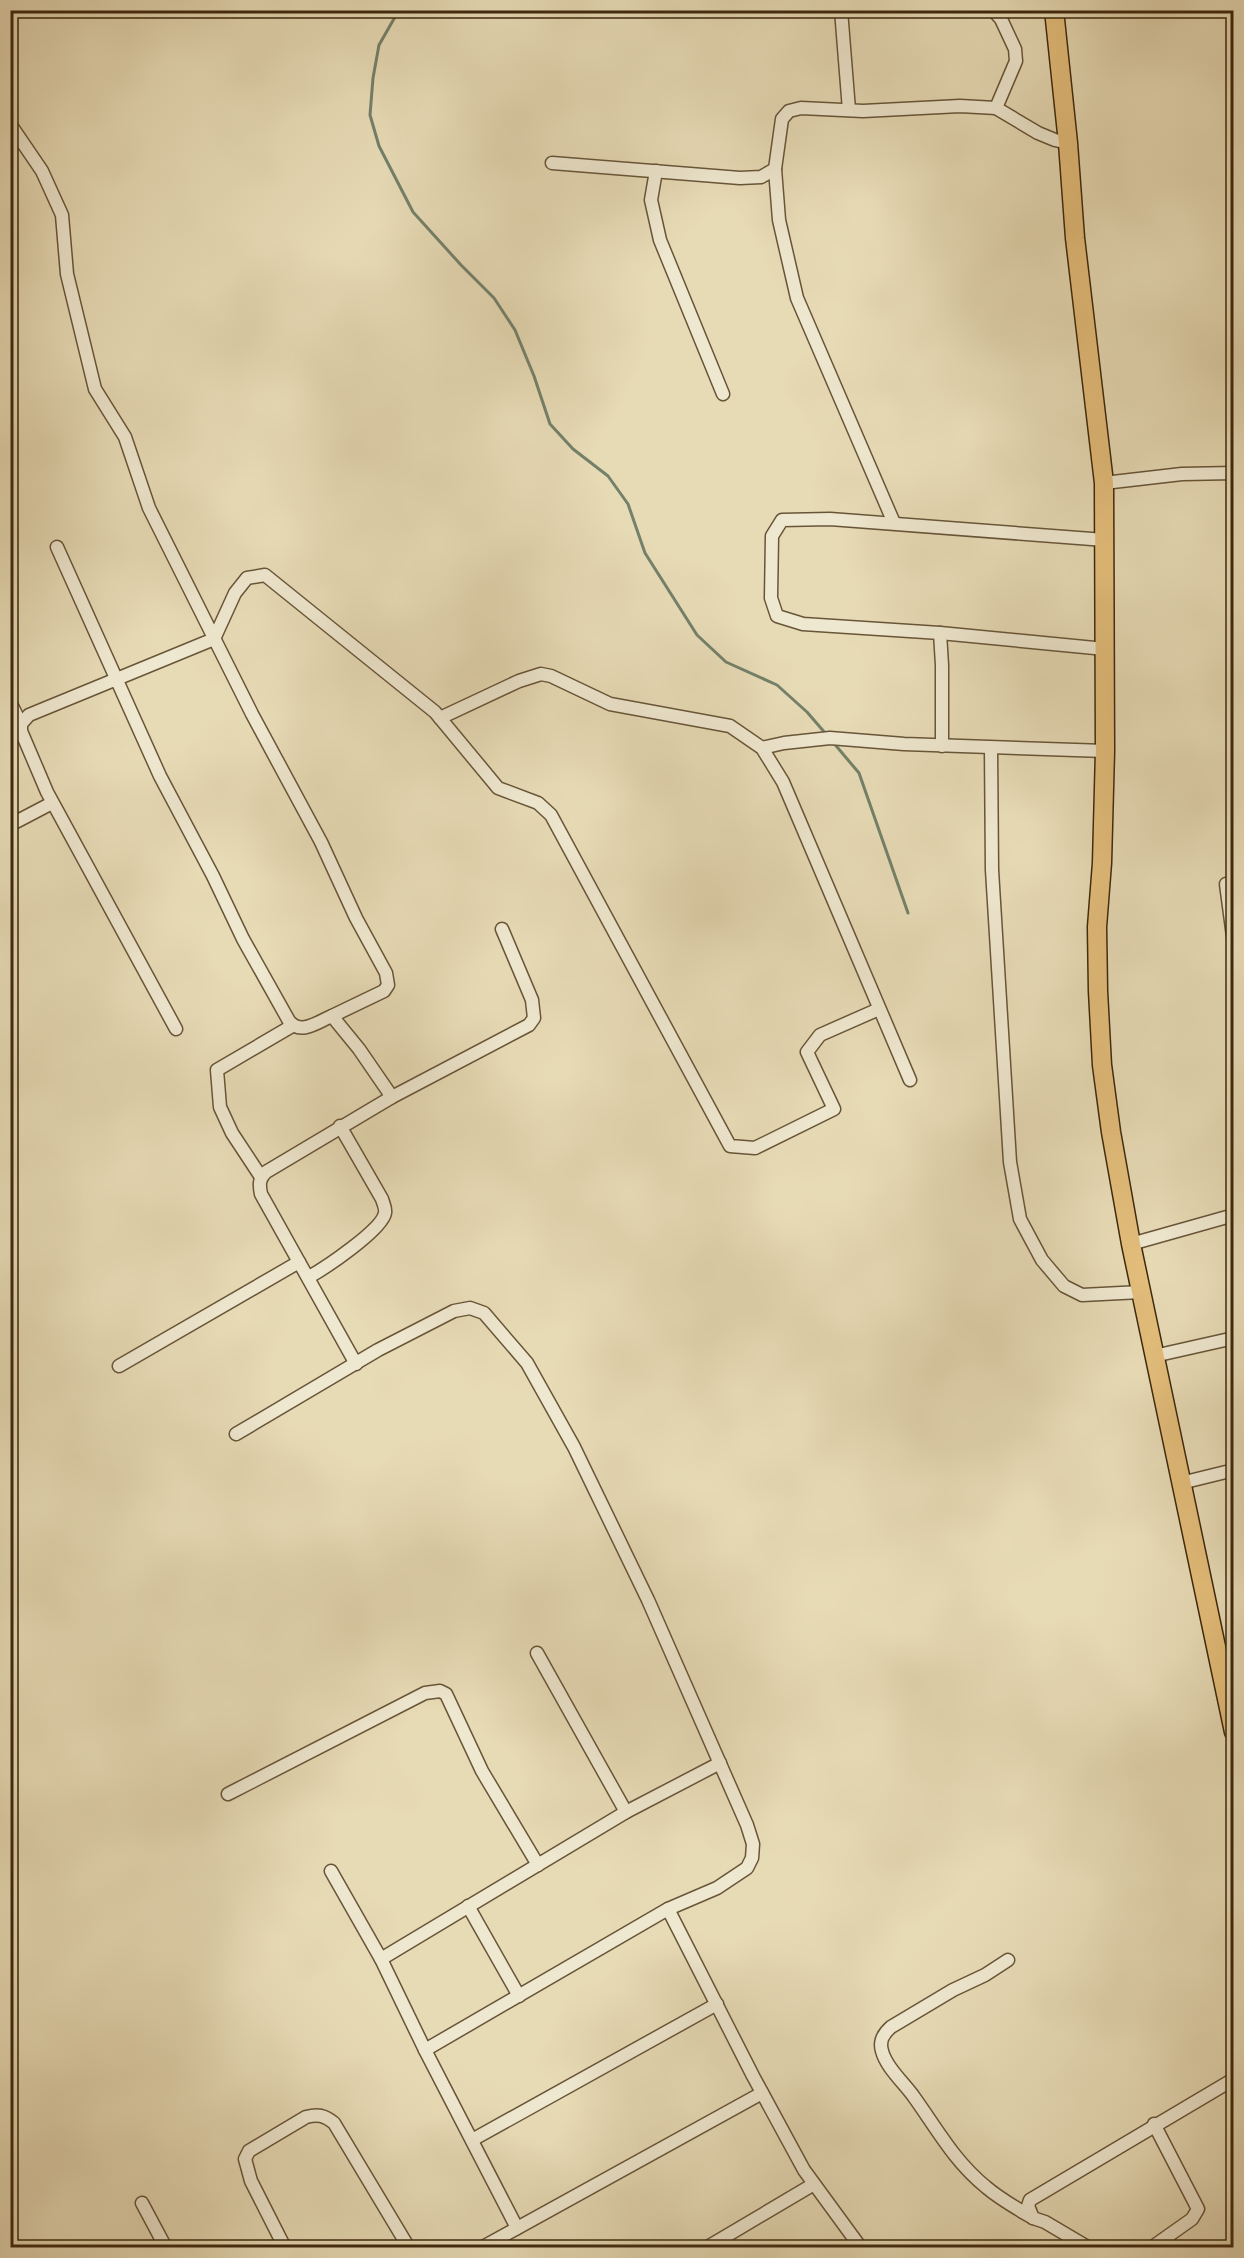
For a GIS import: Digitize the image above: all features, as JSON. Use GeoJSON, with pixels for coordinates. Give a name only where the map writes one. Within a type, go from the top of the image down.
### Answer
{"type":"FeatureCollection","features":[{"type":"Feature","properties":{"kind":"main road"},"geometry":{"type":"LineString","coordinates":[[1054,10],[1075,238],[1104,483],[1105,751],[1102,863],[1097,927],[1102,1065],[1131,1244],[1233,1732]]}},
{"type":"Feature","properties":{"kind":"street"},"geometry":{"type":"LineString","coordinates":[[841,10],[849,110]]}},
{"type":"Feature","properties":{"kind":"street"},"geometry":{"type":"LineString","coordinates":[[993,10],[1001,19],[1015,49],[1016,61],[996,108]]}},
{"type":"Feature","properties":{"kind":"street"},"geometry":{"type":"LineString","coordinates":[[894,523],[797,298],[779,220],[775,170],[782,119],[789,111],[801,108],[849,110],[976,105],[996,108],[1038,133],[1068,143]]}},
{"type":"Feature","properties":{"kind":"street"},"geometry":{"type":"LineString","coordinates":[[10,124],[42,171],[62,215],[67,274],[95,389],[125,437],[149,508],[252,714],[321,842],[356,918],[388,979],[388,985],[384,991],[303,1028],[292,1026],[217,1070],[220,1107],[232,1134],[261,1177]]}},
{"type":"Feature","properties":{"kind":"street"},"geometry":{"type":"LineString","coordinates":[[552,164],[740,178],[761,177],[775,170]]}},
{"type":"Feature","properties":{"kind":"street"},"geometry":{"type":"LineString","coordinates":[[656,171],[651,200],[660,240],[723,394]]}},
{"type":"Feature","properties":{"kind":"street"},"geometry":{"type":"LineString","coordinates":[[1104,483],[1182,474],[1233,472]]}},
{"type":"Feature","properties":{"kind":"street"},"geometry":{"type":"LineString","coordinates":[[1105,540],[830,519],[782,520],[772,536],[771,598],[777,616],[803,624],[939,633],[1105,649]]}},
{"type":"Feature","properties":{"kind":"street"},"geometry":{"type":"LineString","coordinates":[[57,547],[160,776],[213,876],[243,939],[292,1026]]}},
{"type":"Feature","properties":{"kind":"street"},"geometry":{"type":"LineString","coordinates":[[21,724],[29,716],[214,639],[236,593],[247,578],[265,575],[440,718],[498,788],[538,803],[551,815],[730,1146],[755,1148],[834,1109],[807,1052],[820,1035],[879,1009]]}},
{"type":"Feature","properties":{"kind":"street"},"geometry":{"type":"LineString","coordinates":[[939,633],[942,665],[942,746]]}},
{"type":"Feature","properties":{"kind":"street"},"geometry":{"type":"LineString","coordinates":[[440,718],[519,681],[541,674],[551,676],[610,704],[730,726],[762,748],[783,782],[910,1080]]}},
{"type":"Feature","properties":{"kind":"street"},"geometry":{"type":"LineString","coordinates":[[10,702],[52,803],[176,1029]]}},
{"type":"Feature","properties":{"kind":"street"},"geometry":{"type":"LineString","coordinates":[[762,748],[830,738],[942,746],[1105,751]]}},
{"type":"Feature","properties":{"kind":"street"},"geometry":{"type":"LineString","coordinates":[[991,748],[992,870],[1010,1151],[1020,1219],[1042,1260],[1065,1287],[1082,1295],[1141,1292]]}},
{"type":"Feature","properties":{"kind":"street"},"geometry":{"type":"LineString","coordinates":[[10,825],[52,803]]}},
{"type":"Feature","properties":{"kind":"street"},"geometry":{"type":"LineString","coordinates":[[1226,884],[1233,944]]}},
{"type":"Feature","properties":{"kind":"street"},"geometry":{"type":"LineString","coordinates":[[356,1364],[261,1194],[259,1185],[261,1177],[340,1126],[529,1025],[534,1018],[532,1000],[501,929]]}},
{"type":"Feature","properties":{"kind":"street"},"geometry":{"type":"LineString","coordinates":[[332,1016],[359,1049],[392,1097]]}},
{"type":"Feature","properties":{"kind":"street"},"geometry":{"type":"LineString","coordinates":[[309,1277],[351,1248],[370,1231],[386,1211],[382,1199],[340,1126]]}},
{"type":"Feature","properties":{"kind":"street"},"geometry":{"type":"LineString","coordinates":[[1131,1244],[1233,1215]]}},
{"type":"Feature","properties":{"kind":"street"},"geometry":{"type":"LineString","coordinates":[[119,1365],[299,1262]]}},
{"type":"Feature","properties":{"kind":"street"},"geometry":{"type":"LineString","coordinates":[[236,1434],[356,1364],[454,1311],[470,1308],[484,1313],[527,1363],[574,1448],[648,1600],[747,1825],[753,1844],[752,1858],[747,1868],[717,1888],[668,1909],[425,2050]]}},
{"type":"Feature","properties":{"kind":"street"},"geometry":{"type":"LineString","coordinates":[[1154,1356],[1233,1338]]}},
{"type":"Feature","properties":{"kind":"street"},"geometry":{"type":"LineString","coordinates":[[1181,1483],[1233,1470]]}},
{"type":"Feature","properties":{"kind":"street"},"geometry":{"type":"LineString","coordinates":[[537,1653],[626,1812]]}},
{"type":"Feature","properties":{"kind":"street"},"geometry":{"type":"LineString","coordinates":[[228,1794],[425,1693],[440,1691],[446,1694],[482,1771],[538,1865]]}},
{"type":"Feature","properties":{"kind":"street"},"geometry":{"type":"LineString","coordinates":[[381,1959],[626,1812],[720,1763]]}},
{"type":"Feature","properties":{"kind":"street"},"geometry":{"type":"LineString","coordinates":[[331,1871],[381,1959],[425,2050],[518,2228]]}},
{"type":"Feature","properties":{"kind":"street"},"geometry":{"type":"LineString","coordinates":[[468,1906],[519,1996]]}},
{"type":"Feature","properties":{"kind":"street"},"geometry":{"type":"LineString","coordinates":[[668,1909],[804,2170],[861,2247]]}},
{"type":"Feature","properties":{"kind":"street"},"geometry":{"type":"LineString","coordinates":[[1008,1960],[891,2027],[884,2033],[881,2049],[884,2058],[915,2098],[943,2142],[962,2164],[992,2192],[1033,2218],[1045,2222],[1089,2247]]}},
{"type":"Feature","properties":{"kind":"street"},"geometry":{"type":"LineString","coordinates":[[472,2140],[717,2004]]}},
{"type":"Feature","properties":{"kind":"street"},"geometry":{"type":"LineString","coordinates":[[1033,2218],[1028,2206],[1035,2195],[1233,2079]]}},
{"type":"Feature","properties":{"kind":"street"},"geometry":{"type":"LineString","coordinates":[[481,2247],[762,2093]]}},
{"type":"Feature","properties":{"kind":"street"},"geometry":{"type":"LineString","coordinates":[[285,2247],[251,2181],[245,2159],[249,2151],[306,2117],[325,2115],[334,2123],[409,2247]]}},
{"type":"Feature","properties":{"kind":"street"},"geometry":{"type":"LineString","coordinates":[[1151,2247],[1192,2219],[1198,2209],[1154,2124]]}},
{"type":"Feature","properties":{"kind":"street"},"geometry":{"type":"LineString","coordinates":[[706,2247],[814,2184]]}},
{"type":"Feature","properties":{"kind":"street"},"geometry":{"type":"LineString","coordinates":[[142,2203],[166,2247]]}},
{"type":"Feature","properties":{"kind":"waterway"},"geometry":{"type":"LineString","coordinates":[[399,10],[379,45],[370,115],[379,146],[413,212],[494,298],[515,330],[550,424],[573,449],[608,476],[628,504],[645,553],[697,635],[726,662],[777,685],[807,712],[826,734]]}},
{"type":"Feature","properties":{"kind":"waterway"},"geometry":{"type":"LineString","coordinates":[[832,741],[859,773],[908,913]]}}]}
